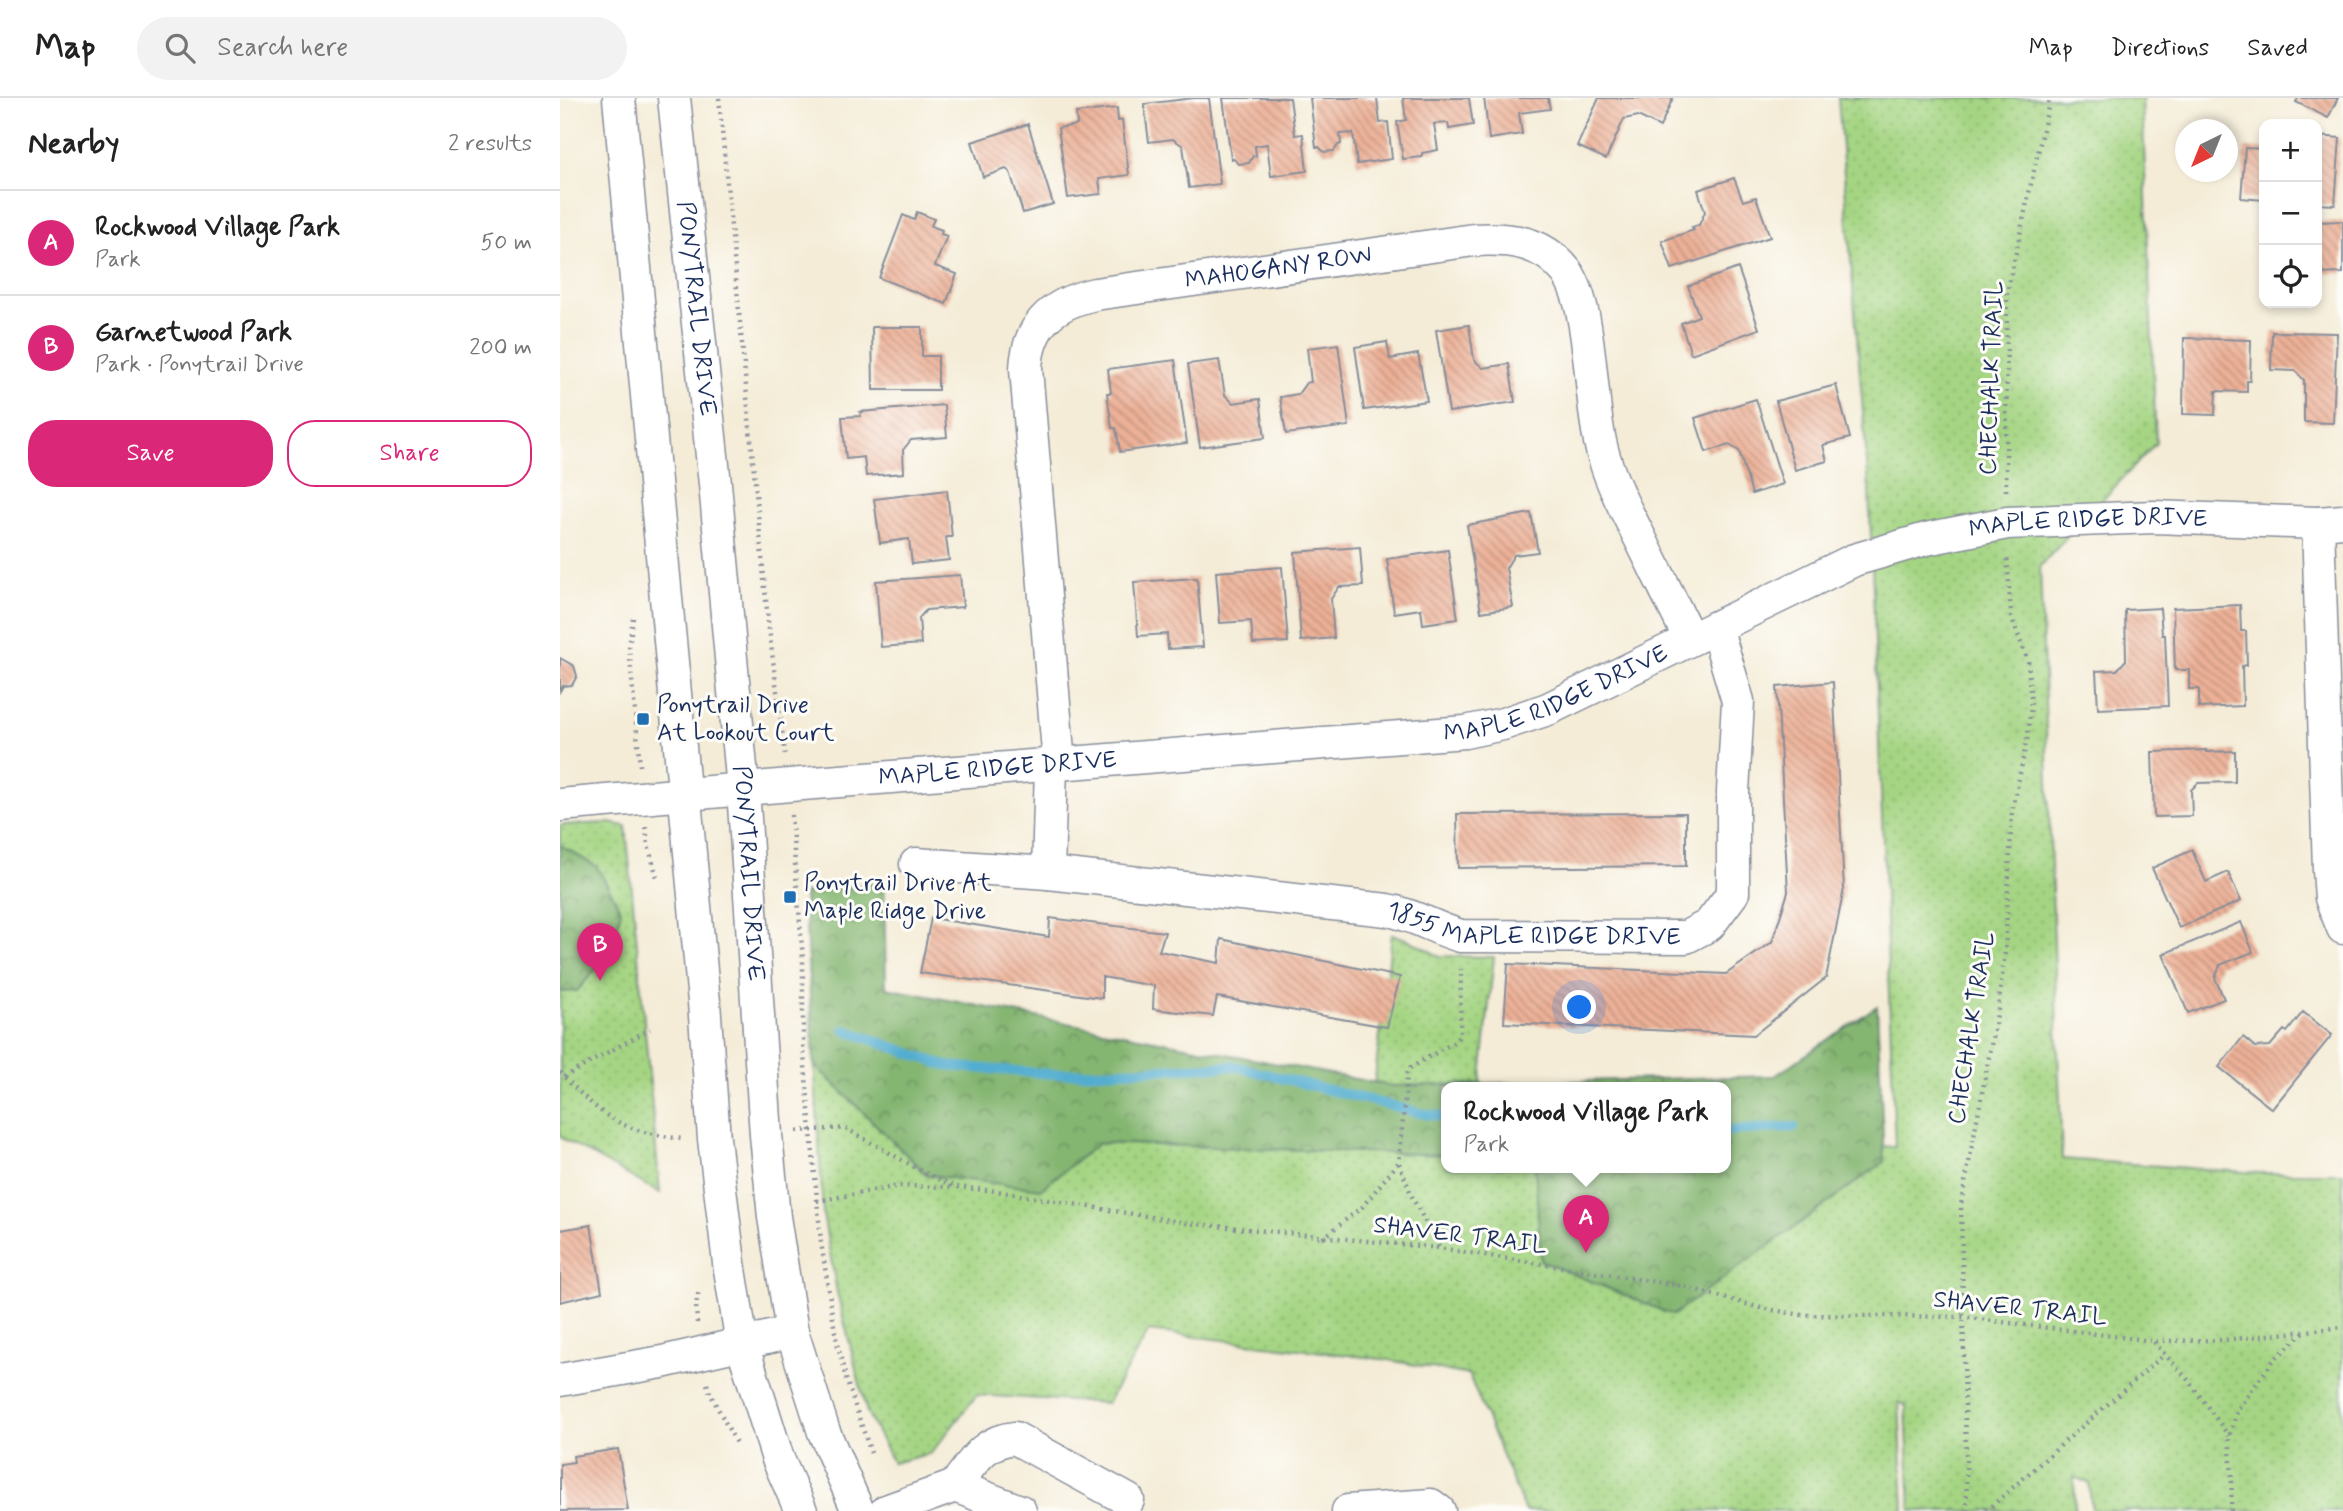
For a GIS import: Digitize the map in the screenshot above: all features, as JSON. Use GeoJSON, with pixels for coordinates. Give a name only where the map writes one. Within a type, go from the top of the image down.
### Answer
{"type":"FeatureCollection","features":[{"type":"Feature","properties":{"kind":"street"},"geometry":{"type":"LineString","coordinates":[[619,98],[685,794],[714,1139],[729,1263],[742,1344],[778,1459],[801,1511]]}},
{"type":"Feature","properties":{"kind":"street","name":"PONYTRAIL DRIVE"},"geometry":{"type":"LineString","coordinates":[[674,98],[715,484],[743,789],[774,1217],[792,1332],[824,1432],[858,1511]]}},
{"type":"Feature","properties":{"kind":"street","name":"MAHOGANY ROW"},"geometry":{"type":"LineString","coordinates":[[1055,764],[1027,353],[1037,328],[1049,314],[1064,304],[1095,294],[1475,240],[1514,240],[1540,248],[1561,265],[1576,288],[1583,318],[1596,424],[1615,488],[1703,633]]}},
{"type":"Feature","properties":{"kind":"street","name":"MAPLE RIDGE DRIVE"},"geometry":{"type":"LineString","coordinates":[[560,805],[1465,732],[1503,724],[1548,709],[1854,560],[1926,539],[2007,523],[2154,517],[2331,522]]}},
{"type":"Feature","properties":{"kind":"street"},"geometry":{"type":"LineString","coordinates":[[2331,522],[2329,870],[2332,898],[2343,928]]}},
{"type":"Feature","properties":{"kind":"street","name":"1855 MAPLE RIDGE DRIVE"},"geometry":{"type":"LineString","coordinates":[[916,864],[1048,873],[1401,912],[1461,936],[1686,937],[1709,925],[1734,893],[1733,792],[1738,701],[1703,633]]}},
{"type":"Feature","properties":{"kind":"street"},"geometry":{"type":"LineString","coordinates":[[1048,873],[1055,764]]}},
{"type":"Feature","properties":{"kind":"street"},"geometry":{"type":"LineString","coordinates":[[560,1380],[662,1362],[792,1332]]}},
{"type":"Feature","properties":{"kind":"street"},"geometry":{"type":"LineString","coordinates":[[886,1511],[955,1486],[983,1450],[1000,1440],[1015,1438],[1128,1500]]}},
{"type":"Feature","properties":{"kind":"street"},"geometry":{"type":"LineString","coordinates":[[955,1486],[1020,1511]]}},
{"type":"Feature","properties":{"kind":"street"},"geometry":{"type":"LineString","coordinates":[[1348,1511],[1431,1505],[1439,1511]]}},
{"type":"Feature","properties":{"kind":"path"},"geometry":{"type":"LineString","coordinates":[[719,98],[770,634],[785,748]]}},
{"type":"Feature","properties":{"kind":"path","name":"CHECHALK TRAIL"},"geometry":{"type":"LineString","coordinates":[[2006,495],[2007,293],[2050,98]]}},
{"type":"Feature","properties":{"kind":"path","name":"CHECHALK TRAIL"},"geometry":{"type":"LineString","coordinates":[[1967,1511],[1961,1205],[1998,1009],[2005,951],[2012,812],[2028,735],[2031,706],[2028,661],[2011,616],[2007,554]]}},
{"type":"Feature","properties":{"kind":"path"},"geometry":{"type":"LineString","coordinates":[[792,823],[803,959],[803,1044],[821,1242],[836,1338],[846,1379],[875,1462]]}},
{"type":"Feature","properties":{"kind":"path"},"geometry":{"type":"LineString","coordinates":[[1439,1248],[1413,1199],[1399,1163],[1406,1074],[1410,1068],[1456,1041],[1460,1035],[1461,936]]}},
{"type":"Feature","properties":{"kind":"path"},"geometry":{"type":"LineString","coordinates":[[650,1029],[562,1074],[589,1103],[613,1120],[634,1130],[687,1140]]}},
{"type":"Feature","properties":{"kind":"path","name":"SHAVER TRAIL"},"geometry":{"type":"LineString","coordinates":[[793,1131],[845,1128],[927,1174],[956,1187],[996,1191],[1186,1223],[1439,1248],[1682,1286],[1761,1308],[1802,1315],[1962,1317],[2153,1341],[2224,1340],[2343,1327]]}},
{"type":"Feature","properties":{"kind":"path"},"geometry":{"type":"LineString","coordinates":[[1324,1238],[1362,1207],[1399,1163]]}},
{"type":"Feature","properties":{"kind":"path"},"geometry":{"type":"LineString","coordinates":[[817,1201],[899,1186],[956,1187]]}},
{"type":"Feature","properties":{"kind":"path"},"geometry":{"type":"LineString","coordinates":[[2231,1511],[2229,1437],[2238,1409],[2273,1360],[2305,1332]]}},
{"type":"Feature","properties":{"kind":"path"},"geometry":{"type":"LineString","coordinates":[[2153,1341],[2188,1380],[2229,1437]]}},
{"type":"Feature","properties":{"kind":"path"},"geometry":{"type":"LineString","coordinates":[[1986,1511],[2165,1354]]}},
{"type":"Feature","properties":{"kind":"green space"},"geometry":{"type":"Polygon","coordinates":[[[1838,98],[2142,98],[2156,443],[2040,566],[2062,1159],[2259,1173],[2343,1173],[2342,1511],[2092,1511],[2089,1483],[2074,1477],[2075,1511],[1911,1511],[1906,1406],[1899,1402],[1904,1511],[1525,1511],[1469,1375],[1389,1360],[1149,1331],[1107,1403],[977,1395],[931,1453],[893,1463],[867,1413],[837,1292],[823,1214],[810,986],[845,1030],[1371,1110],[1392,934],[1439,956],[1494,957],[1481,1082],[1441,1082],[1441,1173],[1731,1173],[1731,1136],[1895,1147],[1869,488],[1838,98]]]}},
{"type":"Feature","properties":{"kind":"green space"},"geometry":{"type":"Polygon","coordinates":[[[610,823],[626,826],[660,1193],[560,1137],[560,825],[610,823]]]}},
{"type":"Feature","properties":{"kind":"green space"},"geometry":{"type":"Polygon","coordinates":[[[560,845],[597,867],[621,910],[612,951],[577,991],[560,992],[560,845]]]}},
{"type":"Feature","properties":{"kind":"green space"},"geometry":{"type":"Polygon","coordinates":[[[884,882],[886,988],[1392,1086],[1441,1085],[1441,1155],[1099,1143],[1041,1189],[927,1175],[814,1064],[804,893],[884,882]]]}},
{"type":"Feature","properties":{"kind":"green space"},"geometry":{"type":"Polygon","coordinates":[[[1877,1006],[1884,1162],[1673,1315],[1541,1261],[1535,1173],[1731,1173],[1731,1082],[1545,1082],[1775,1076],[1877,1006]]]}},
{"type":"Feature","properties":{"kind":"building"},"geometry":{"type":"Polygon","coordinates":[[[1209,98],[1220,184],[1189,188],[1183,146],[1173,139],[1149,142],[1144,104],[1209,98]]]}},
{"type":"Feature","properties":{"kind":"building"},"geometry":{"type":"Polygon","coordinates":[[[1223,98],[1290,98],[1295,135],[1303,134],[1307,171],[1271,176],[1267,144],[1255,146],[1256,156],[1253,156],[1249,163],[1238,164],[1231,159],[1223,98]]]}},
{"type":"Feature","properties":{"kind":"building"},"geometry":{"type":"Polygon","coordinates":[[[1310,98],[1377,98],[1380,123],[1388,122],[1392,159],[1357,164],[1353,133],[1340,134],[1341,144],[1334,151],[1324,152],[1316,147],[1310,98]]]}},
{"type":"Feature","properties":{"kind":"building"},"geometry":{"type":"Polygon","coordinates":[[[1403,98],[1469,98],[1473,125],[1449,129],[1448,123],[1434,124],[1438,150],[1422,153],[1422,157],[1403,159],[1397,122],[1406,120],[1403,98]]]}},
{"type":"Feature","properties":{"kind":"building"},"geometry":{"type":"Polygon","coordinates":[[[1484,98],[1548,98],[1550,109],[1519,113],[1522,134],[1489,139],[1484,98]]]}},
{"type":"Feature","properties":{"kind":"building"},"geometry":{"type":"Polygon","coordinates":[[[1599,98],[1673,98],[1660,127],[1638,116],[1624,119],[1606,159],[1577,146],[1599,98]]]}},
{"type":"Feature","properties":{"kind":"building"},"geometry":{"type":"Polygon","coordinates":[[[2298,98],[2338,98],[2328,118],[2296,102],[2298,98]]]}},
{"type":"Feature","properties":{"kind":"building"},"geometry":{"type":"Polygon","coordinates":[[[1117,108],[1118,121],[1122,120],[1129,175],[1099,179],[1101,194],[1068,198],[1058,128],[1077,125],[1076,113],[1117,108]]]}},
{"type":"Feature","properties":{"kind":"building"},"geometry":{"type":"Polygon","coordinates":[[[1028,124],[1053,204],[1023,213],[1010,172],[1006,169],[983,177],[972,142],[1028,124]]]}},
{"type":"Feature","properties":{"kind":"building"},"geometry":{"type":"Polygon","coordinates":[[[2322,136],[2340,138],[2335,205],[2322,204],[2322,136]]]}},
{"type":"Feature","properties":{"kind":"building"},"geometry":{"type":"Polygon","coordinates":[[[2245,148],[2259,149],[2259,200],[2241,198],[2245,148]]]}},
{"type":"Feature","properties":{"kind":"building"},"geometry":{"type":"Polygon","coordinates":[[[1734,178],[1743,201],[1756,197],[1770,237],[1672,269],[1662,241],[1694,230],[1692,227],[1699,225],[1705,212],[1698,190],[1734,178]]]}},
{"type":"Feature","properties":{"kind":"building"},"geometry":{"type":"Polygon","coordinates":[[[917,212],[934,219],[931,226],[942,230],[941,234],[947,236],[935,266],[957,274],[946,304],[879,278],[903,215],[914,220],[917,212]]]}},
{"type":"Feature","properties":{"kind":"building"},"geometry":{"type":"Polygon","coordinates":[[[2343,221],[2343,273],[2322,274],[2322,222],[2343,221]]]}},
{"type":"Feature","properties":{"kind":"building"},"geometry":{"type":"Polygon","coordinates":[[[1738,268],[1759,329],[1691,354],[1681,323],[1699,316],[1688,286],[1738,268]]]}},
{"type":"Feature","properties":{"kind":"building"},"geometry":{"type":"Polygon","coordinates":[[[1469,325],[1474,360],[1483,368],[1509,364],[1515,402],[1449,412],[1436,330],[1469,325]]]}},
{"type":"Feature","properties":{"kind":"building"},"geometry":{"type":"Polygon","coordinates":[[[872,327],[922,327],[922,356],[938,356],[938,390],[873,390],[872,327]]]}},
{"type":"Feature","properties":{"kind":"building"},"geometry":{"type":"Polygon","coordinates":[[[2272,332],[2337,333],[2333,423],[2304,422],[2304,380],[2295,371],[2271,370],[2272,332]]]}},
{"type":"Feature","properties":{"kind":"building"},"geometry":{"type":"Polygon","coordinates":[[[2184,338],[2251,340],[2250,381],[2247,381],[2247,392],[2216,391],[2215,415],[2183,414],[2184,338]]]}},
{"type":"Feature","properties":{"kind":"building"},"geometry":{"type":"Polygon","coordinates":[[[1387,342],[1390,359],[1418,354],[1427,401],[1364,410],[1355,347],[1387,342]]]}},
{"type":"Feature","properties":{"kind":"building"},"geometry":{"type":"Polygon","coordinates":[[[1338,344],[1349,426],[1286,434],[1280,397],[1298,394],[1306,383],[1311,382],[1307,348],[1338,344]]]}},
{"type":"Feature","properties":{"kind":"building"},"geometry":{"type":"Polygon","coordinates":[[[1175,360],[1187,443],[1120,452],[1116,428],[1112,428],[1107,393],[1111,393],[1108,369],[1175,360]]]}},
{"type":"Feature","properties":{"kind":"building"},"geometry":{"type":"Polygon","coordinates":[[[1219,360],[1225,395],[1233,403],[1260,399],[1265,438],[1200,447],[1188,364],[1219,360]]]}},
{"type":"Feature","properties":{"kind":"building"},"geometry":{"type":"Polygon","coordinates":[[[1836,385],[1850,438],[1823,445],[1827,461],[1795,470],[1776,401],[1836,385]]]}},
{"type":"Feature","properties":{"kind":"building"},"geometry":{"type":"Polygon","coordinates":[[[1756,399],[1783,484],[1752,494],[1739,451],[1729,445],[1706,452],[1695,418],[1756,399]]]}},
{"type":"Feature","properties":{"kind":"building"},"geometry":{"type":"Polygon","coordinates":[[[944,405],[947,437],[911,440],[903,450],[904,473],[866,476],[864,457],[846,459],[842,417],[861,416],[860,412],[944,405]]]}},
{"type":"Feature","properties":{"kind":"building"},"geometry":{"type":"Polygon","coordinates":[[[947,490],[952,537],[946,537],[949,560],[912,564],[909,539],[880,543],[874,499],[947,490]]]}},
{"type":"Feature","properties":{"kind":"building"},"geometry":{"type":"Polygon","coordinates":[[[1531,513],[1538,552],[1514,555],[1506,568],[1513,607],[1481,612],[1467,525],[1531,513]]]}},
{"type":"Feature","properties":{"kind":"building"},"geometry":{"type":"Polygon","coordinates":[[[1360,547],[1363,586],[1339,587],[1331,599],[1334,638],[1301,641],[1295,552],[1360,547]]]}},
{"type":"Feature","properties":{"kind":"building"},"geometry":{"type":"Polygon","coordinates":[[[1448,550],[1458,619],[1423,624],[1421,609],[1394,613],[1387,559],[1448,550]]]}},
{"type":"Feature","properties":{"kind":"building"},"geometry":{"type":"Polygon","coordinates":[[[1282,567],[1288,642],[1253,644],[1251,621],[1220,623],[1216,572],[1282,567]]]}},
{"type":"Feature","properties":{"kind":"building"},"geometry":{"type":"Polygon","coordinates":[[[960,575],[963,607],[926,610],[919,618],[921,644],[881,647],[876,581],[960,575]]]}},
{"type":"Feature","properties":{"kind":"building"},"geometry":{"type":"Polygon","coordinates":[[[1197,578],[1203,647],[1168,649],[1167,634],[1138,636],[1134,582],[1197,578]]]}},
{"type":"Feature","properties":{"kind":"building"},"geometry":{"type":"Polygon","coordinates":[[[2240,605],[2241,631],[2246,631],[2247,665],[2242,666],[2243,706],[2199,708],[2199,689],[2189,689],[2189,670],[2175,670],[2173,608],[2240,605]]]}},
{"type":"Feature","properties":{"kind":"building"},"geometry":{"type":"Polygon","coordinates":[[[2160,608],[2162,635],[2165,635],[2168,706],[2098,709],[2096,671],[2117,670],[2126,660],[2125,610],[2160,608]]]}},
{"type":"Feature","properties":{"kind":"building"},"geometry":{"type":"Polygon","coordinates":[[[560,658],[574,666],[577,676],[572,685],[563,686],[560,691],[560,658]]]}},
{"type":"Feature","properties":{"kind":"building"},"geometry":{"type":"Polygon","coordinates":[[[1833,682],[1844,889],[1826,978],[1754,1035],[1504,1023],[1508,964],[1726,974],[1772,942],[1788,892],[1777,687],[1833,682]]]}},
{"type":"Feature","properties":{"kind":"building"},"geometry":{"type":"Polygon","coordinates":[[[2235,751],[2235,782],[2198,783],[2191,790],[2192,816],[2154,817],[2152,752],[2235,751]]]}},
{"type":"Feature","properties":{"kind":"building"},"geometry":{"type":"Polygon","coordinates":[[[1686,813],[1686,866],[1458,868],[1457,814],[1686,813]]]}},
{"type":"Feature","properties":{"kind":"building"},"geometry":{"type":"Polygon","coordinates":[[[2192,850],[2206,882],[2228,872],[2241,901],[2179,928],[2152,868],[2192,850]]]}},
{"type":"Feature","properties":{"kind":"building"},"geometry":{"type":"Polygon","coordinates":[[[931,918],[1049,937],[1050,918],[1165,932],[1159,951],[1219,963],[1221,939],[1400,977],[1387,1027],[1217,997],[1213,1016],[1153,1009],[1154,986],[1102,977],[1102,998],[920,973],[931,918]]]}},
{"type":"Feature","properties":{"kind":"building"},"geometry":{"type":"Polygon","coordinates":[[[2241,922],[2253,952],[2220,965],[2215,978],[2224,999],[2188,1013],[2163,954],[2241,922]]]}},
{"type":"Feature","properties":{"kind":"building"},"geometry":{"type":"Polygon","coordinates":[[[2303,1012],[2332,1035],[2272,1109],[2219,1067],[2243,1037],[2255,1047],[2270,1046],[2284,1030],[2287,1032],[2303,1012]]]}},
{"type":"Feature","properties":{"kind":"building"},"geometry":{"type":"Polygon","coordinates":[[[591,1225],[602,1292],[560,1302],[560,1230],[591,1225]]]}},
{"type":"Feature","properties":{"kind":"building"},"geometry":{"type":"Polygon","coordinates":[[[618,1449],[628,1510],[560,1511],[560,1464],[574,1462],[573,1456],[618,1449]]]}},
{"type":"Feature","properties":{"kind":"waterway"},"geometry":{"type":"LineString","coordinates":[[845,1030],[946,1066],[1053,1074],[1234,1066],[1441,1116]]}},
{"type":"Feature","properties":{"kind":"waterway"},"geometry":{"type":"LineString","coordinates":[[1731,1131],[1794,1127]]}},
{"type":"Feature","properties":{"kind":"place","name":"Ponytrail Drive At Lookout Court"},"geometry":{"type":"Point","coordinates":[643,719]}},
{"type":"Feature","properties":{"kind":"place","name":"Ponytrail Drive At Maple Ridge Drive"},"geometry":{"type":"Point","coordinates":[790,897]}},
{"type":"Feature","properties":{"kind":"place","name":"Garnetwood Park"},"geometry":{"type":"Point","coordinates":[600,981]}},
{"type":"Feature","properties":{"kind":"place","name":"Rockwood Village Park"},"geometry":{"type":"Point","coordinates":[1586,1253]}}]}
